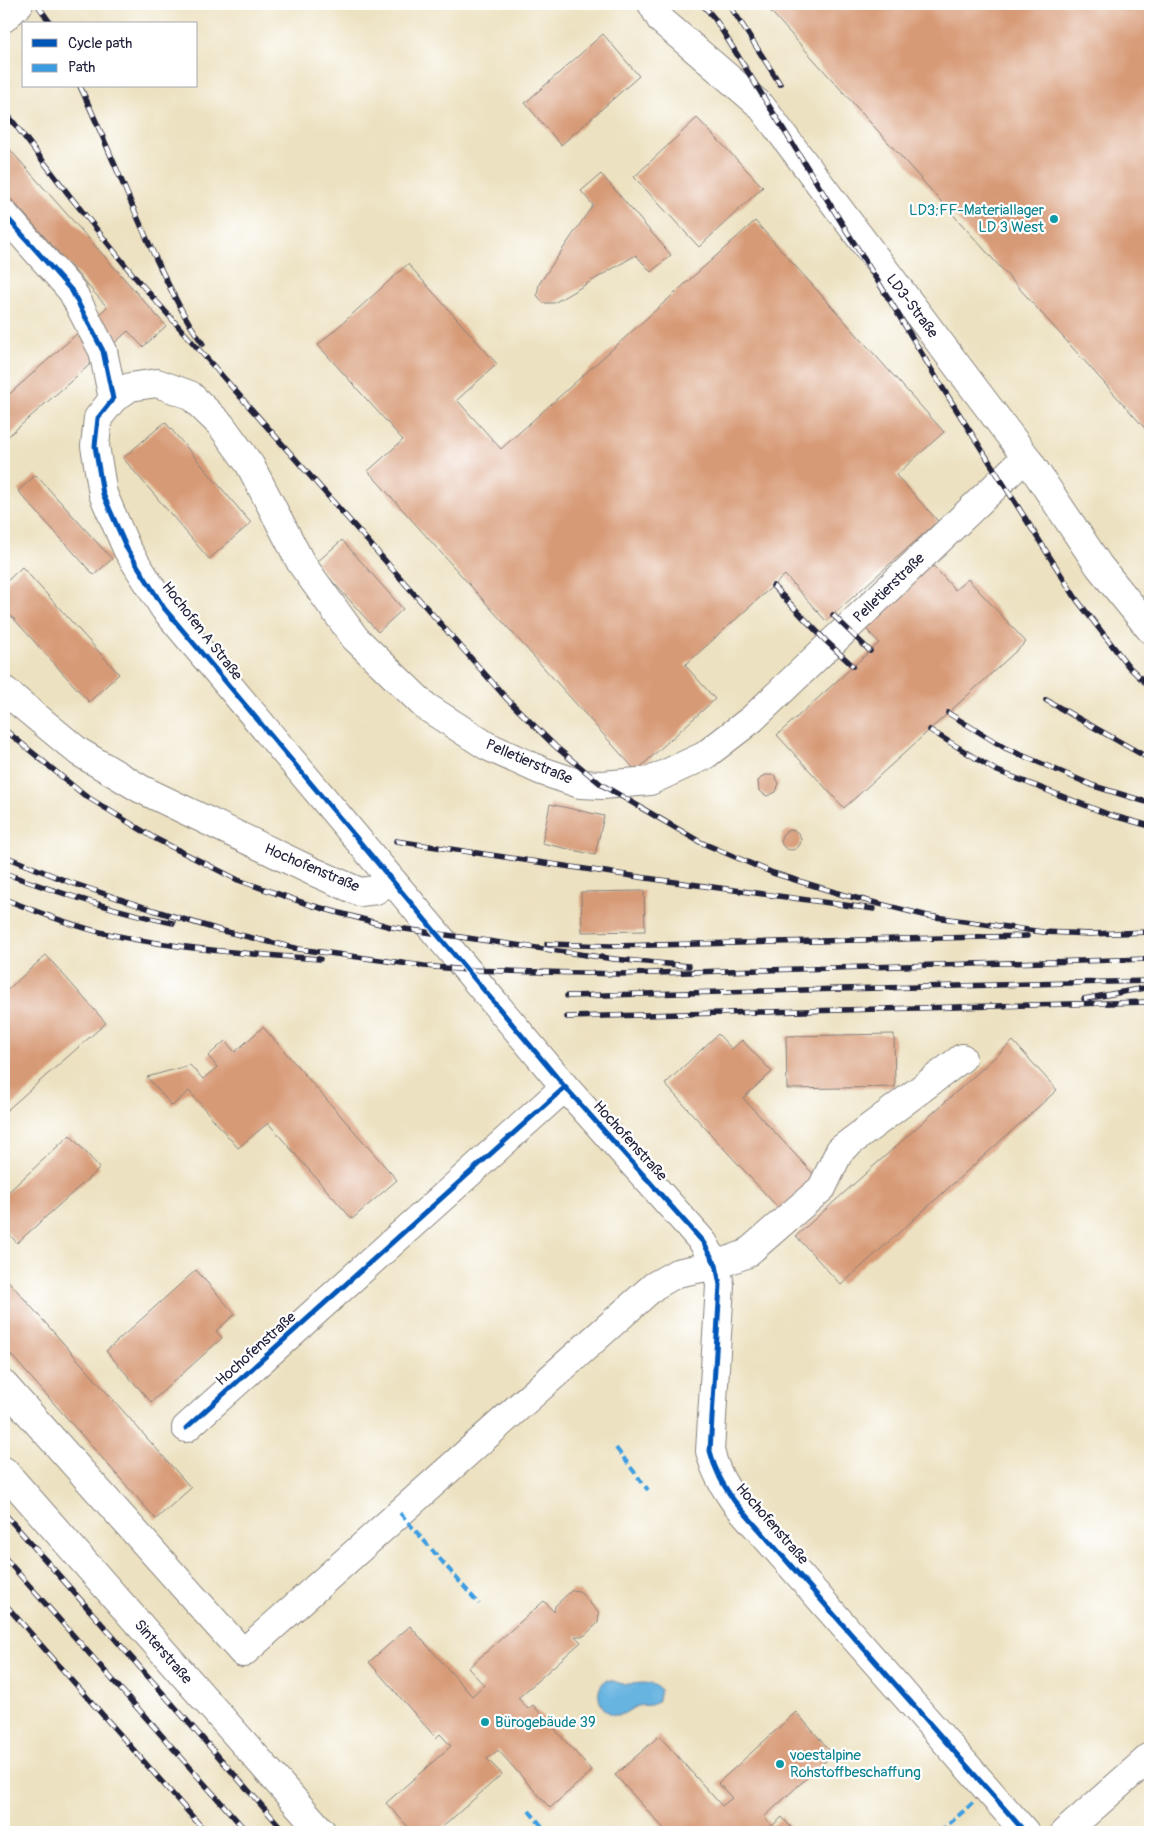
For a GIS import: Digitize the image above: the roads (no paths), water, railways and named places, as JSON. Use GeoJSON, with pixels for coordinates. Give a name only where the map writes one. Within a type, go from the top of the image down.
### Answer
{"type":"FeatureCollection","features":[{"type":"Feature","properties":{"kind":"street"},"geometry":{"type":"LineString","coordinates":[[4,18],[20,4]]}},
{"type":"Feature","properties":{"kind":"street","name":"LD3-Straße"},"geometry":{"type":"LineString","coordinates":[[652,4],[661,20],[761,106],[1026,457],[1099,566],[1150,629]]}},
{"type":"Feature","properties":{"kind":"street"},"geometry":{"type":"LineString","coordinates":[[4,214],[72,291],[103,351],[114,399]]}},
{"type":"Feature","properties":{"kind":"street","name":"Pelletierstraße"},"geometry":{"type":"LineString","coordinates":[[114,399],[130,387],[157,384],[190,396],[221,425],[250,465],[301,563],[355,638],[425,706],[487,746],[542,771],[580,784],[602,785],[650,780],[704,756],[752,719],[1026,457]]}},
{"type":"Feature","properties":{"kind":"street","name":"Hochofen A Straße"},"geometry":{"type":"LineString","coordinates":[[114,399],[98,418],[95,446],[103,494],[127,549],[164,608],[391,879]]}},
{"type":"Feature","properties":{"kind":"street","name":"Hochofenstraße"},"geometry":{"type":"LineString","coordinates":[[4,690],[79,752],[141,789],[360,892],[376,890],[391,879],[565,1087],[704,1242],[716,1265],[720,1285],[710,1451],[714,1469],[722,1484],[735,1502],[1025,1832]]}},
{"type":"Feature","properties":{"kind":"street"},"geometry":{"type":"LineString","coordinates":[[4,1385],[244,1653],[654,1286],[677,1273],[716,1265],[746,1254],[822,1188],[840,1150],[962,1058]]}},
{"type":"Feature","properties":{"kind":"street","name":"Hochofenstraße"},"geometry":{"type":"LineString","coordinates":[[186,1428],[565,1087]]}},
{"type":"Feature","properties":{"kind":"street","name":"Sinterstraße"},"geometry":{"type":"LineString","coordinates":[[4,1471],[322,1832]]}},
{"type":"Feature","properties":{"kind":"street"},"geometry":{"type":"LineString","coordinates":[[1065,1832],[1150,1757]]}},
{"type":"Feature","properties":{"kind":"water"},"geometry":{"type":"Polygon","coordinates":[[[607,1680],[623,1684],[651,1684],[660,1689],[658,1700],[651,1705],[637,1706],[619,1715],[612,1714],[603,1707],[599,1695],[599,1689],[607,1680]]]}},
{"type":"Feature","properties":{"kind":"railway"},"geometry":{"type":"LineString","coordinates":[[37,4],[50,22]]}},
{"type":"Feature","properties":{"kind":"railway"},"geometry":{"type":"LineString","coordinates":[[702,4],[715,19],[937,379],[1077,600],[1129,667],[1150,687]]}},
{"type":"Feature","properties":{"kind":"railway"},"geometry":{"type":"LineString","coordinates":[[729,4],[780,84]]}},
{"type":"Feature","properties":{"kind":"railway"},"geometry":{"type":"LineString","coordinates":[[81,88],[157,261],[184,314],[203,344]]}},
{"type":"Feature","properties":{"kind":"railway"},"geometry":{"type":"LineString","coordinates":[[4,110],[134,276],[507,699],[556,747],[602,785],[700,842],[773,873],[844,895],[928,916],[1043,932],[1092,934]]}},
{"type":"Feature","properties":{"kind":"railway"},"geometry":{"type":"LineString","coordinates":[[773,586],[853,666]]}},
{"type":"Feature","properties":{"kind":"railway"},"geometry":{"type":"LineString","coordinates":[[833,615],[870,651]]}},
{"type":"Feature","properties":{"kind":"railway"},"geometry":{"type":"LineString","coordinates":[[1046,700],[1150,759]]}},
{"type":"Feature","properties":{"kind":"railway"},"geometry":{"type":"LineString","coordinates":[[948,713],[1005,748],[1094,786],[1150,803]]}},
{"type":"Feature","properties":{"kind":"railway"},"geometry":{"type":"LineString","coordinates":[[4,729],[84,795],[156,839],[238,880],[310,905],[391,927],[614,959],[689,966]]}},
{"type":"Feature","properties":{"kind":"railway"},"geometry":{"type":"LineString","coordinates":[[930,730],[995,770],[1110,815],[1150,826]]}},
{"type":"Feature","properties":{"kind":"railway"},"geometry":{"type":"LineString","coordinates":[[396,841],[874,909]]}},
{"type":"Feature","properties":{"kind":"railway"},"geometry":{"type":"LineString","coordinates":[[4,856],[69,882],[219,930],[299,949],[467,970],[620,974],[1150,959]]}},
{"type":"Feature","properties":{"kind":"railway"},"geometry":{"type":"LineString","coordinates":[[4,873],[87,901],[173,923]]}},
{"type":"Feature","properties":{"kind":"railway"},"geometry":{"type":"LineString","coordinates":[[4,899],[81,927],[134,939],[214,950],[320,959]]}},
{"type":"Feature","properties":{"kind":"railway"},"geometry":{"type":"LineString","coordinates":[[1087,934],[1150,932]]}},
{"type":"Feature","properties":{"kind":"railway"},"geometry":{"type":"LineString","coordinates":[[547,944],[611,946],[1027,936]]}},
{"type":"Feature","properties":{"kind":"railway"},"geometry":{"type":"LineString","coordinates":[[567,996],[1150,981]]}},
{"type":"Feature","properties":{"kind":"railway"},"geometry":{"type":"LineString","coordinates":[[1084,999],[1150,987]]}},
{"type":"Feature","properties":{"kind":"railway"},"geometry":{"type":"LineString","coordinates":[[567,1017],[1150,1002]]}},
{"type":"Feature","properties":{"kind":"railway"},"geometry":{"type":"LineString","coordinates":[[4,1513],[285,1832]]}},
{"type":"Feature","properties":{"kind":"railway"},"geometry":{"type":"LineString","coordinates":[[4,1557],[247,1832]]}},
{"type":"Feature","properties":{"kind":"railway"},"geometry":{"type":"LineString","coordinates":[[4,1603],[206,1832]]}},
{"type":"Feature","properties":{"kind":"place","name":"LD3;FF-Materiallager LD 3 West"},"geometry":{"type":"Point","coordinates":[1054,219]}},
{"type":"Feature","properties":{"kind":"place","name":"Bürogebäude 39"},"geometry":{"type":"Point","coordinates":[485,1722]}},
{"type":"Feature","properties":{"kind":"place","name":"voestalpine Rohstoffbeschaffung"},"geometry":{"type":"Point","coordinates":[780,1764]}}]}
